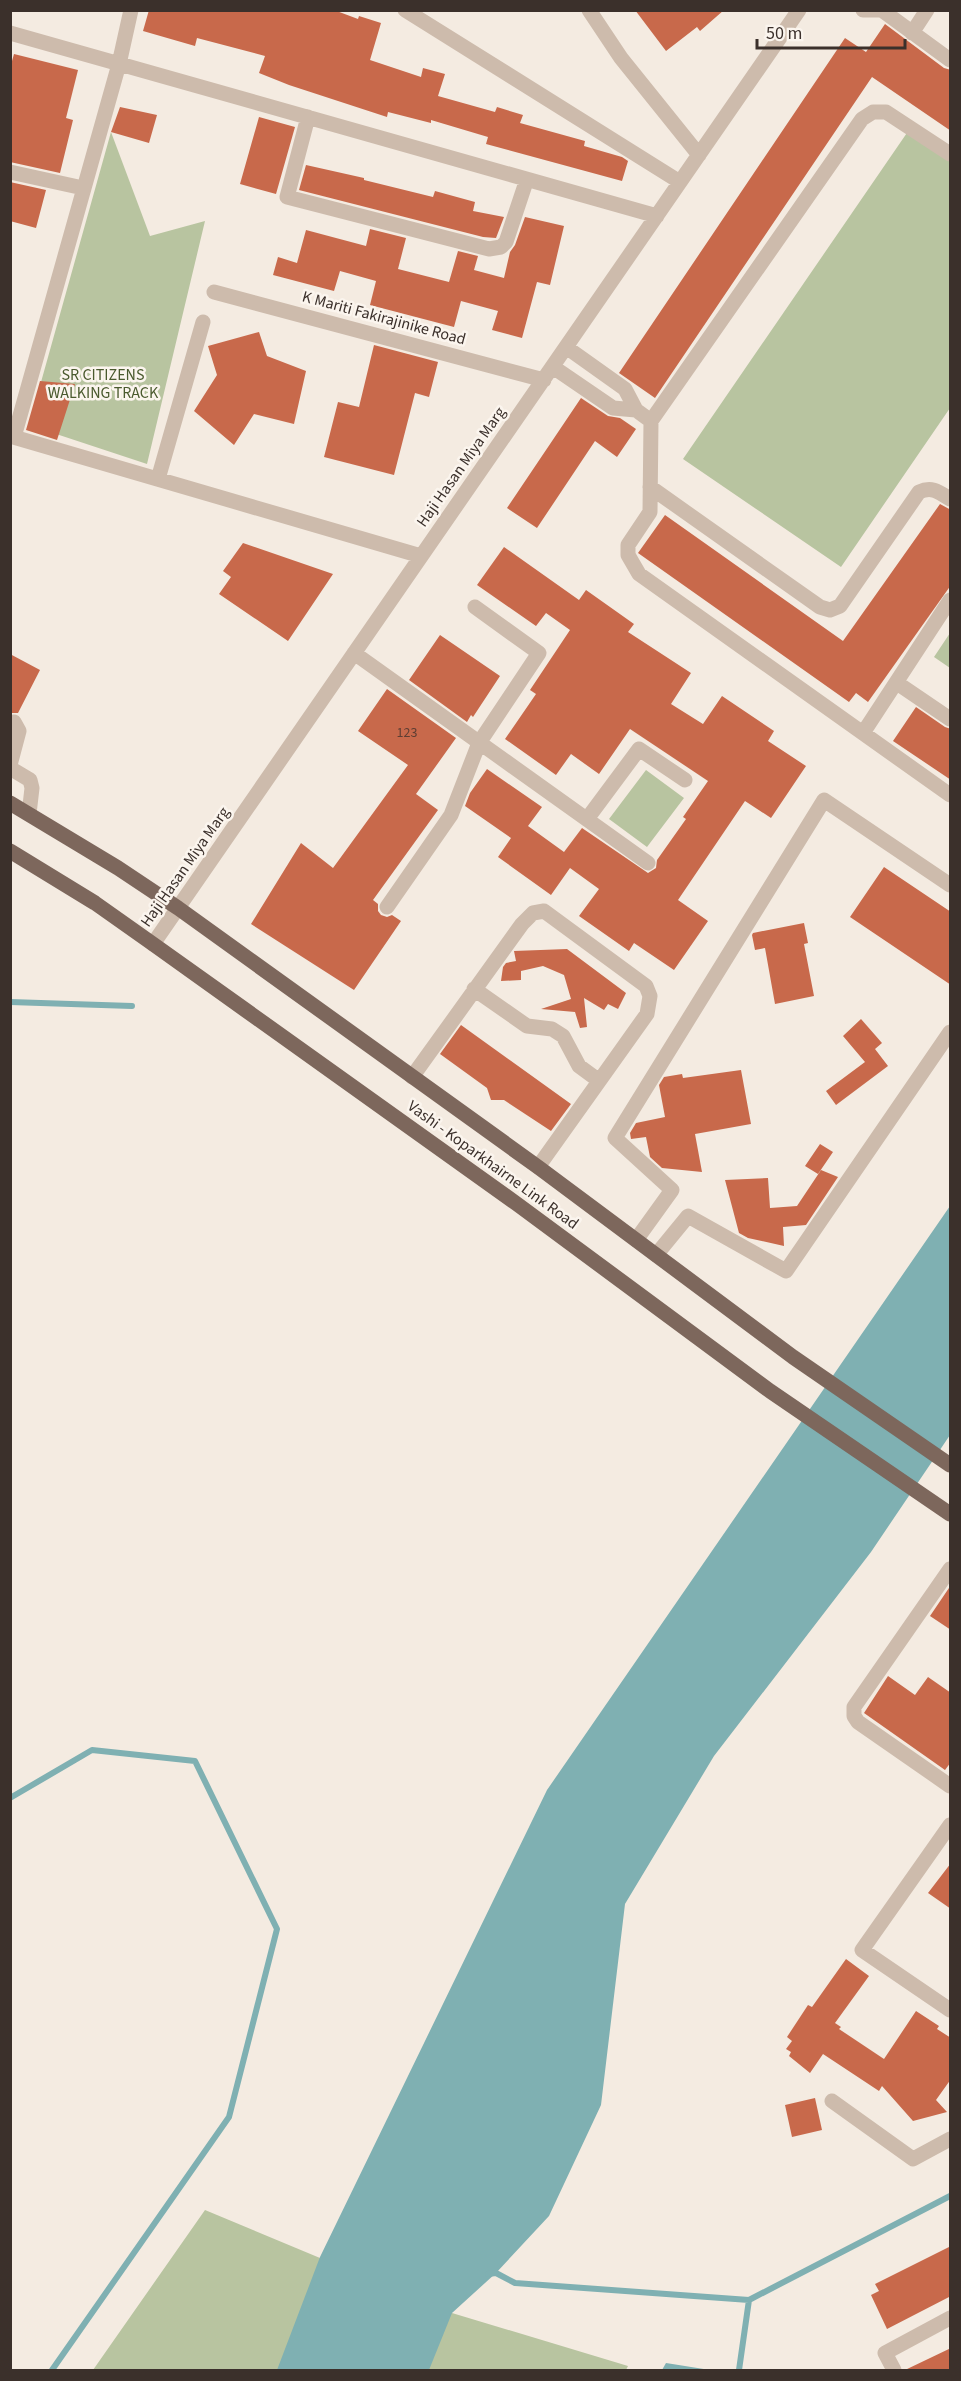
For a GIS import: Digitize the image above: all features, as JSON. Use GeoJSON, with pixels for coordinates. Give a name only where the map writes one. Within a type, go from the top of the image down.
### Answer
{"type":"FeatureCollection","features":[{"type":"Feature","properties":{"kind":"main road","name":"Vashi - Koparkhairne Link Road"},"geometry":{"type":"LineString","coordinates":[[10,803],[118,868],[178,908],[538,1167],[814,1371],[951,1465]]}},
{"type":"Feature","properties":{"kind":"main road","name":"Vashi - Koparkhairne Link Road"},"geometry":{"type":"LineString","coordinates":[[10,851],[95,903],[517,1204],[791,1405],[951,1514]]}},
{"type":"Feature","properties":{"kind":"street"},"geometry":{"type":"LineString","coordinates":[[131,10],[119,64],[12,436],[421,556]]}},
{"type":"Feature","properties":{"kind":"street"},"geometry":{"type":"LineString","coordinates":[[405,10],[680,182]]}},
{"type":"Feature","properties":{"kind":"street"},"geometry":{"type":"LineString","coordinates":[[589,10],[621,58],[699,155]]}},
{"type":"Feature","properties":{"kind":"street","name":"Haji Hasan Miya Marg"},"geometry":{"type":"LineString","coordinates":[[153,944],[799,10]]}},
{"type":"Feature","properties":{"kind":"street"},"geometry":{"type":"LineString","coordinates":[[863,10],[883,11],[951,60]]}},
{"type":"Feature","properties":{"kind":"street"},"geometry":{"type":"LineString","coordinates":[[912,33],[927,10]]}},
{"type":"Feature","properties":{"kind":"street"},"geometry":{"type":"LineString","coordinates":[[10,33],[657,216]]}},
{"type":"Feature","properties":{"kind":"street"},"geometry":{"type":"LineString","coordinates":[[951,154],[886,112],[873,112],[862,119],[651,421],[650,512],[628,544],[628,555],[639,574],[951,795]]}},
{"type":"Feature","properties":{"kind":"street"},"geometry":{"type":"LineString","coordinates":[[308,117],[286,197],[489,249],[501,247],[506,242],[526,179]]}},
{"type":"Feature","properties":{"kind":"street"},"geometry":{"type":"LineString","coordinates":[[10,172],[83,188]]}},
{"type":"Feature","properties":{"kind":"street","name":"K Mariti Fakirajinike Road"},"geometry":{"type":"LineString","coordinates":[[214,292],[544,380]]}},
{"type":"Feature","properties":{"kind":"street"},"geometry":{"type":"LineString","coordinates":[[158,479],[203,322]]}},
{"type":"Feature","properties":{"kind":"street"},"geometry":{"type":"LineString","coordinates":[[566,347],[625,388],[636,410],[651,421]]}},
{"type":"Feature","properties":{"kind":"street"},"geometry":{"type":"LineString","coordinates":[[553,366],[613,408],[636,410]]}},
{"type":"Feature","properties":{"kind":"street"},"geometry":{"type":"LineString","coordinates":[[650,487],[820,607],[830,610],[840,606],[920,492],[927,488],[936,489],[951,499]]}},
{"type":"Feature","properties":{"kind":"street"},"geometry":{"type":"LineString","coordinates":[[862,733],[951,600]]}},
{"type":"Feature","properties":{"kind":"street"},"geometry":{"type":"LineString","coordinates":[[387,907],[451,815],[479,743],[539,653],[475,607]]}},
{"type":"Feature","properties":{"kind":"street"},"geometry":{"type":"LineString","coordinates":[[354,653],[648,863]]}},
{"type":"Feature","properties":{"kind":"street"},"geometry":{"type":"LineString","coordinates":[[897,683],[951,719]]}},
{"type":"Feature","properties":{"kind":"street"},"geometry":{"type":"LineString","coordinates":[[14,722],[20,731],[10,766],[30,780],[32,788],[29,814]]}},
{"type":"Feature","properties":{"kind":"street"},"geometry":{"type":"LineString","coordinates":[[587,819],[639,749],[685,780]]}},
{"type":"Feature","properties":{"kind":"street"},"geometry":{"type":"LineString","coordinates":[[636,1240],[672,1191],[615,1138],[824,800],[951,885]]}},
{"type":"Feature","properties":{"kind":"street"},"geometry":{"type":"LineString","coordinates":[[412,1077],[522,924],[533,913],[543,911],[553,918],[646,986],[650,996],[648,1014],[598,1080],[538,1167]]}},
{"type":"Feature","properties":{"kind":"street"},"geometry":{"type":"LineString","coordinates":[[474,989],[527,1026],[552,1029],[563,1036],[579,1066],[598,1080]]}},
{"type":"Feature","properties":{"kind":"street"},"geometry":{"type":"LineString","coordinates":[[656,1255],[688,1216],[786,1270],[951,1032]]}},
{"type":"Feature","properties":{"kind":"street"},"geometry":{"type":"LineString","coordinates":[[949,1782],[858,1722],[854,1716],[854,1707],[951,1569]]}},
{"type":"Feature","properties":{"kind":"street"},"geometry":{"type":"LineString","coordinates":[[951,1825],[862,1950],[951,2010]]}},
{"type":"Feature","properties":{"kind":"street"},"geometry":{"type":"LineString","coordinates":[[832,2100],[914,2159],[951,2139]]}},
{"type":"Feature","properties":{"kind":"street"},"geometry":{"type":"LineString","coordinates":[[894,2370],[885,2353],[951,2318]]}},
{"type":"Feature","properties":{"kind":"green space"},"geometry":{"type":"Polygon","coordinates":[[[911,127],[950,154],[950,408],[841,567],[683,459],[911,127]]]}},
{"type":"Feature","properties":{"kind":"green space","name":"SR CITIZENS WALKING TRACK"},"geometry":{"type":"Polygon","coordinates":[[[111,132],[150,236],[205,221],[147,464],[29,425],[111,132]]]}},
{"type":"Feature","properties":{"kind":"green space"},"geometry":{"type":"Polygon","coordinates":[[[950,633],[950,668],[934,657],[950,633]]]}},
{"type":"Feature","properties":{"kind":"green space"},"geometry":{"type":"Polygon","coordinates":[[[646,770],[684,798],[647,847],[609,819],[646,770]]]}},
{"type":"Feature","properties":{"kind":"green space"},"geometry":{"type":"Polygon","coordinates":[[[205,2210],[452,2313],[628,2366],[626,2370],[93,2370],[205,2210]]]}},
{"type":"Feature","properties":{"kind":"water"},"geometry":{"type":"Polygon","coordinates":[[[950,1206],[950,1435],[871,1552],[714,1756],[625,1904],[601,2105],[549,2216],[496,2273],[452,2313],[429,2370],[277,2370],[320,2257],[547,1790],[950,1206]]]}},
{"type":"Feature","properties":{"kind":"water"},"geometry":{"type":"Polygon","coordinates":[[[666,2363],[710,2370],[662,2370],[666,2363]]]}},
{"type":"Feature","properties":{"kind":"building"},"geometry":{"type":"Polygon","coordinates":[[[149,10],[334,10],[358,19],[359,16],[381,23],[370,60],[421,77],[423,68],[445,74],[438,96],[495,112],[497,107],[523,115],[520,123],[585,141],[584,146],[622,157],[628,161],[622,181],[486,144],[488,137],[431,120],[431,123],[388,112],[387,117],[289,85],[259,73],[265,56],[197,38],[195,46],[143,31],[149,10]]]}},
{"type":"Feature","properties":{"kind":"building"},"geometry":{"type":"Polygon","coordinates":[[[635,10],[724,10],[700,31],[697,27],[666,51],[635,10]]]}},
{"type":"Feature","properties":{"kind":"building"},"geometry":{"type":"Polygon","coordinates":[[[885,24],[944,68],[951,70],[951,131],[872,77],[655,398],[619,373],[845,38],[866,52],[885,24]]]}},
{"type":"Feature","properties":{"kind":"building"},"geometry":{"type":"Polygon","coordinates":[[[14,54],[78,70],[66,118],[73,120],[60,173],[10,162],[10,68],[14,54]]]}},
{"type":"Feature","properties":{"kind":"building"},"geometry":{"type":"Polygon","coordinates":[[[120,107],[157,115],[149,143],[111,132],[120,107]]]}},
{"type":"Feature","properties":{"kind":"building"},"geometry":{"type":"Polygon","coordinates":[[[259,117],[295,127],[276,194],[240,184],[259,117]]]}},
{"type":"Feature","properties":{"kind":"building"},"geometry":{"type":"Polygon","coordinates":[[[306,165],[433,197],[435,191],[475,202],[473,211],[504,217],[496,238],[483,237],[299,190],[306,165]]]}},
{"type":"Feature","properties":{"kind":"building"},"geometry":{"type":"Polygon","coordinates":[[[10,182],[46,190],[36,228],[10,221],[10,182]]]}},
{"type":"Feature","properties":{"kind":"building"},"geometry":{"type":"Polygon","coordinates":[[[525,217],[564,226],[550,285],[537,282],[522,338],[492,330],[498,311],[461,301],[454,327],[370,305],[376,281],[340,271],[334,291],[273,275],[278,257],[297,263],[306,230],[366,246],[370,229],[406,238],[398,269],[449,282],[458,251],[478,256],[474,270],[504,278],[510,252],[515,245],[525,217]]]}},
{"type":"Feature","properties":{"kind":"building"},"geometry":{"type":"Polygon","coordinates":[[[259,332],[267,356],[306,371],[294,424],[254,414],[234,445],[194,411],[217,375],[208,346],[259,332]]]}},
{"type":"Feature","properties":{"kind":"building"},"geometry":{"type":"Polygon","coordinates":[[[374,345],[438,362],[429,397],[415,393],[394,475],[324,457],[338,402],[359,407],[374,345]]]}},
{"type":"Feature","properties":{"kind":"building"},"geometry":{"type":"Polygon","coordinates":[[[40,381],[75,384],[57,440],[26,430],[40,381]]]}},
{"type":"Feature","properties":{"kind":"building"},"geometry":{"type":"Polygon","coordinates":[[[581,398],[608,416],[620,418],[636,429],[617,457],[595,441],[537,528],[507,508],[581,398]]]}},
{"type":"Feature","properties":{"kind":"building"},"geometry":{"type":"Polygon","coordinates":[[[940,504],[951,510],[951,585],[868,702],[856,693],[849,702],[638,553],[665,515],[843,641],[940,504]]]}},
{"type":"Feature","properties":{"kind":"building"},"geometry":{"type":"Polygon","coordinates":[[[243,543],[333,574],[288,641],[219,594],[231,577],[223,571],[243,543]]]}},
{"type":"Feature","properties":{"kind":"building"},"geometry":{"type":"Polygon","coordinates":[[[504,547],[579,600],[586,590],[634,624],[628,632],[691,673],[671,704],[703,724],[722,696],[774,731],[768,741],[806,766],[771,818],[745,801],[678,900],[708,921],[674,970],[634,943],[629,951],[579,916],[599,889],[570,868],[551,895],[498,857],[511,838],[465,806],[470,793],[487,769],[542,807],[528,826],[564,852],[582,828],[648,873],[656,868],[657,860],[686,819],[683,817],[708,781],[630,729],[599,774],[571,754],[556,775],[505,739],[536,694],[530,690],[570,630],[546,613],[536,626],[477,585],[504,547]]]}},
{"type":"Feature","properties":{"kind":"building"},"geometry":{"type":"Polygon","coordinates":[[[440,635],[500,676],[473,717],[471,715],[467,722],[409,680],[440,635]]]}},
{"type":"Feature","properties":{"kind":"building"},"geometry":{"type":"Polygon","coordinates":[[[10,654],[40,670],[18,713],[10,713],[10,654]]]}},
{"type":"Feature","properties":{"kind":"building"},"geometry":{"type":"Polygon","coordinates":[[[387,689],[456,738],[416,794],[438,810],[373,900],[378,904],[378,911],[381,915],[387,917],[392,915],[401,921],[354,990],[251,924],[301,843],[333,868],[408,765],[358,731],[387,689]]]}},
{"type":"Feature","properties":{"kind":"building"},"geometry":{"type":"Polygon","coordinates":[[[916,707],[951,729],[951,780],[893,741],[916,707]]]}},
{"type":"Feature","properties":{"kind":"building"},"geometry":{"type":"Polygon","coordinates":[[[884,867],[951,912],[951,985],[850,917],[884,867]]]}},
{"type":"Feature","properties":{"kind":"building"},"geometry":{"type":"Polygon","coordinates":[[[804,923],[808,943],[804,944],[814,996],[775,1004],[765,948],[755,950],[752,935],[804,923]]]}},
{"type":"Feature","properties":{"kind":"building"},"geometry":{"type":"Polygon","coordinates":[[[567,949],[626,993],[618,1009],[608,1004],[604,1010],[584,998],[587,1027],[580,1028],[575,1012],[541,1009],[571,999],[564,975],[543,966],[521,971],[521,980],[501,981],[503,967],[506,963],[516,961],[514,951],[567,949]]]}},
{"type":"Feature","properties":{"kind":"building"},"geometry":{"type":"Polygon","coordinates":[[[861,1019],[882,1043],[875,1049],[888,1066],[836,1105],[826,1091],[865,1062],[843,1036],[861,1019]]]}},
{"type":"Feature","properties":{"kind":"building"},"geometry":{"type":"Polygon","coordinates":[[[461,1025],[571,1104],[551,1131],[504,1100],[491,1100],[487,1088],[440,1054],[461,1025]]]}},
{"type":"Feature","properties":{"kind":"building"},"geometry":{"type":"Polygon","coordinates":[[[741,1070],[751,1124],[695,1134],[702,1172],[662,1168],[650,1157],[646,1137],[631,1139],[630,1133],[636,1123],[665,1117],[659,1085],[664,1077],[682,1074],[683,1078],[741,1070]]]}},
{"type":"Feature","properties":{"kind":"building"},"geometry":{"type":"Polygon","coordinates":[[[820,1144],[833,1152],[818,1174],[805,1166],[820,1144]]]}},
{"type":"Feature","properties":{"kind":"building"},"geometry":{"type":"Polygon","coordinates":[[[821,1170],[838,1177],[806,1225],[783,1227],[784,1246],[748,1238],[739,1233],[725,1180],[768,1178],[770,1208],[797,1206],[821,1170]]]}},
{"type":"Feature","properties":{"kind":"building"},"geometry":{"type":"Polygon","coordinates":[[[951,1585],[951,1630],[930,1616],[951,1585]]]}},
{"type":"Feature","properties":{"kind":"building"},"geometry":{"type":"Polygon","coordinates":[[[888,1676],[915,1695],[928,1677],[951,1693],[951,1762],[945,1770],[864,1713],[888,1676]]]}},
{"type":"Feature","properties":{"kind":"building"},"geometry":{"type":"Polygon","coordinates":[[[951,1863],[951,1909],[928,1893],[951,1863]]]}},
{"type":"Feature","properties":{"kind":"building"},"geometry":{"type":"Polygon","coordinates":[[[846,1959],[869,1976],[835,2023],[841,2027],[839,2029],[884,2059],[916,2011],[939,2026],[937,2029],[951,2038],[951,2079],[936,2100],[947,2112],[913,2121],[882,2086],[879,2091],[823,2054],[810,2073],[789,2056],[791,2052],[786,2049],[792,2041],[787,2037],[808,2005],[812,2007],[846,1959]]]}},
{"type":"Feature","properties":{"kind":"building"},"geometry":{"type":"Polygon","coordinates":[[[815,2098],[822,2130],[792,2137],[785,2105],[815,2098]]]}},
{"type":"Feature","properties":{"kind":"building"},"geometry":{"type":"Polygon","coordinates":[[[951,2246],[951,2296],[887,2329],[871,2295],[879,2291],[875,2284],[951,2246]]]}},
{"type":"Feature","properties":{"kind":"building"},"geometry":{"type":"Polygon","coordinates":[[[951,2348],[951,2370],[905,2370],[951,2348]]]}},
{"type":"Feature","properties":{"kind":"waterway"},"geometry":{"type":"LineString","coordinates":[[10,1002],[132,1006]]}},
{"type":"Feature","properties":{"kind":"waterway"},"geometry":{"type":"LineString","coordinates":[[10,1798],[92,1750],[195,1761],[277,1929],[229,2117],[52,2370]]}},
{"type":"Feature","properties":{"kind":"waterway"},"geometry":{"type":"LineString","coordinates":[[488,2274],[496,2273],[515,2283],[749,2300],[950,2196]]}},
{"type":"Feature","properties":{"kind":"waterway"},"geometry":{"type":"LineString","coordinates":[[739,2370],[749,2300]]}}]}
